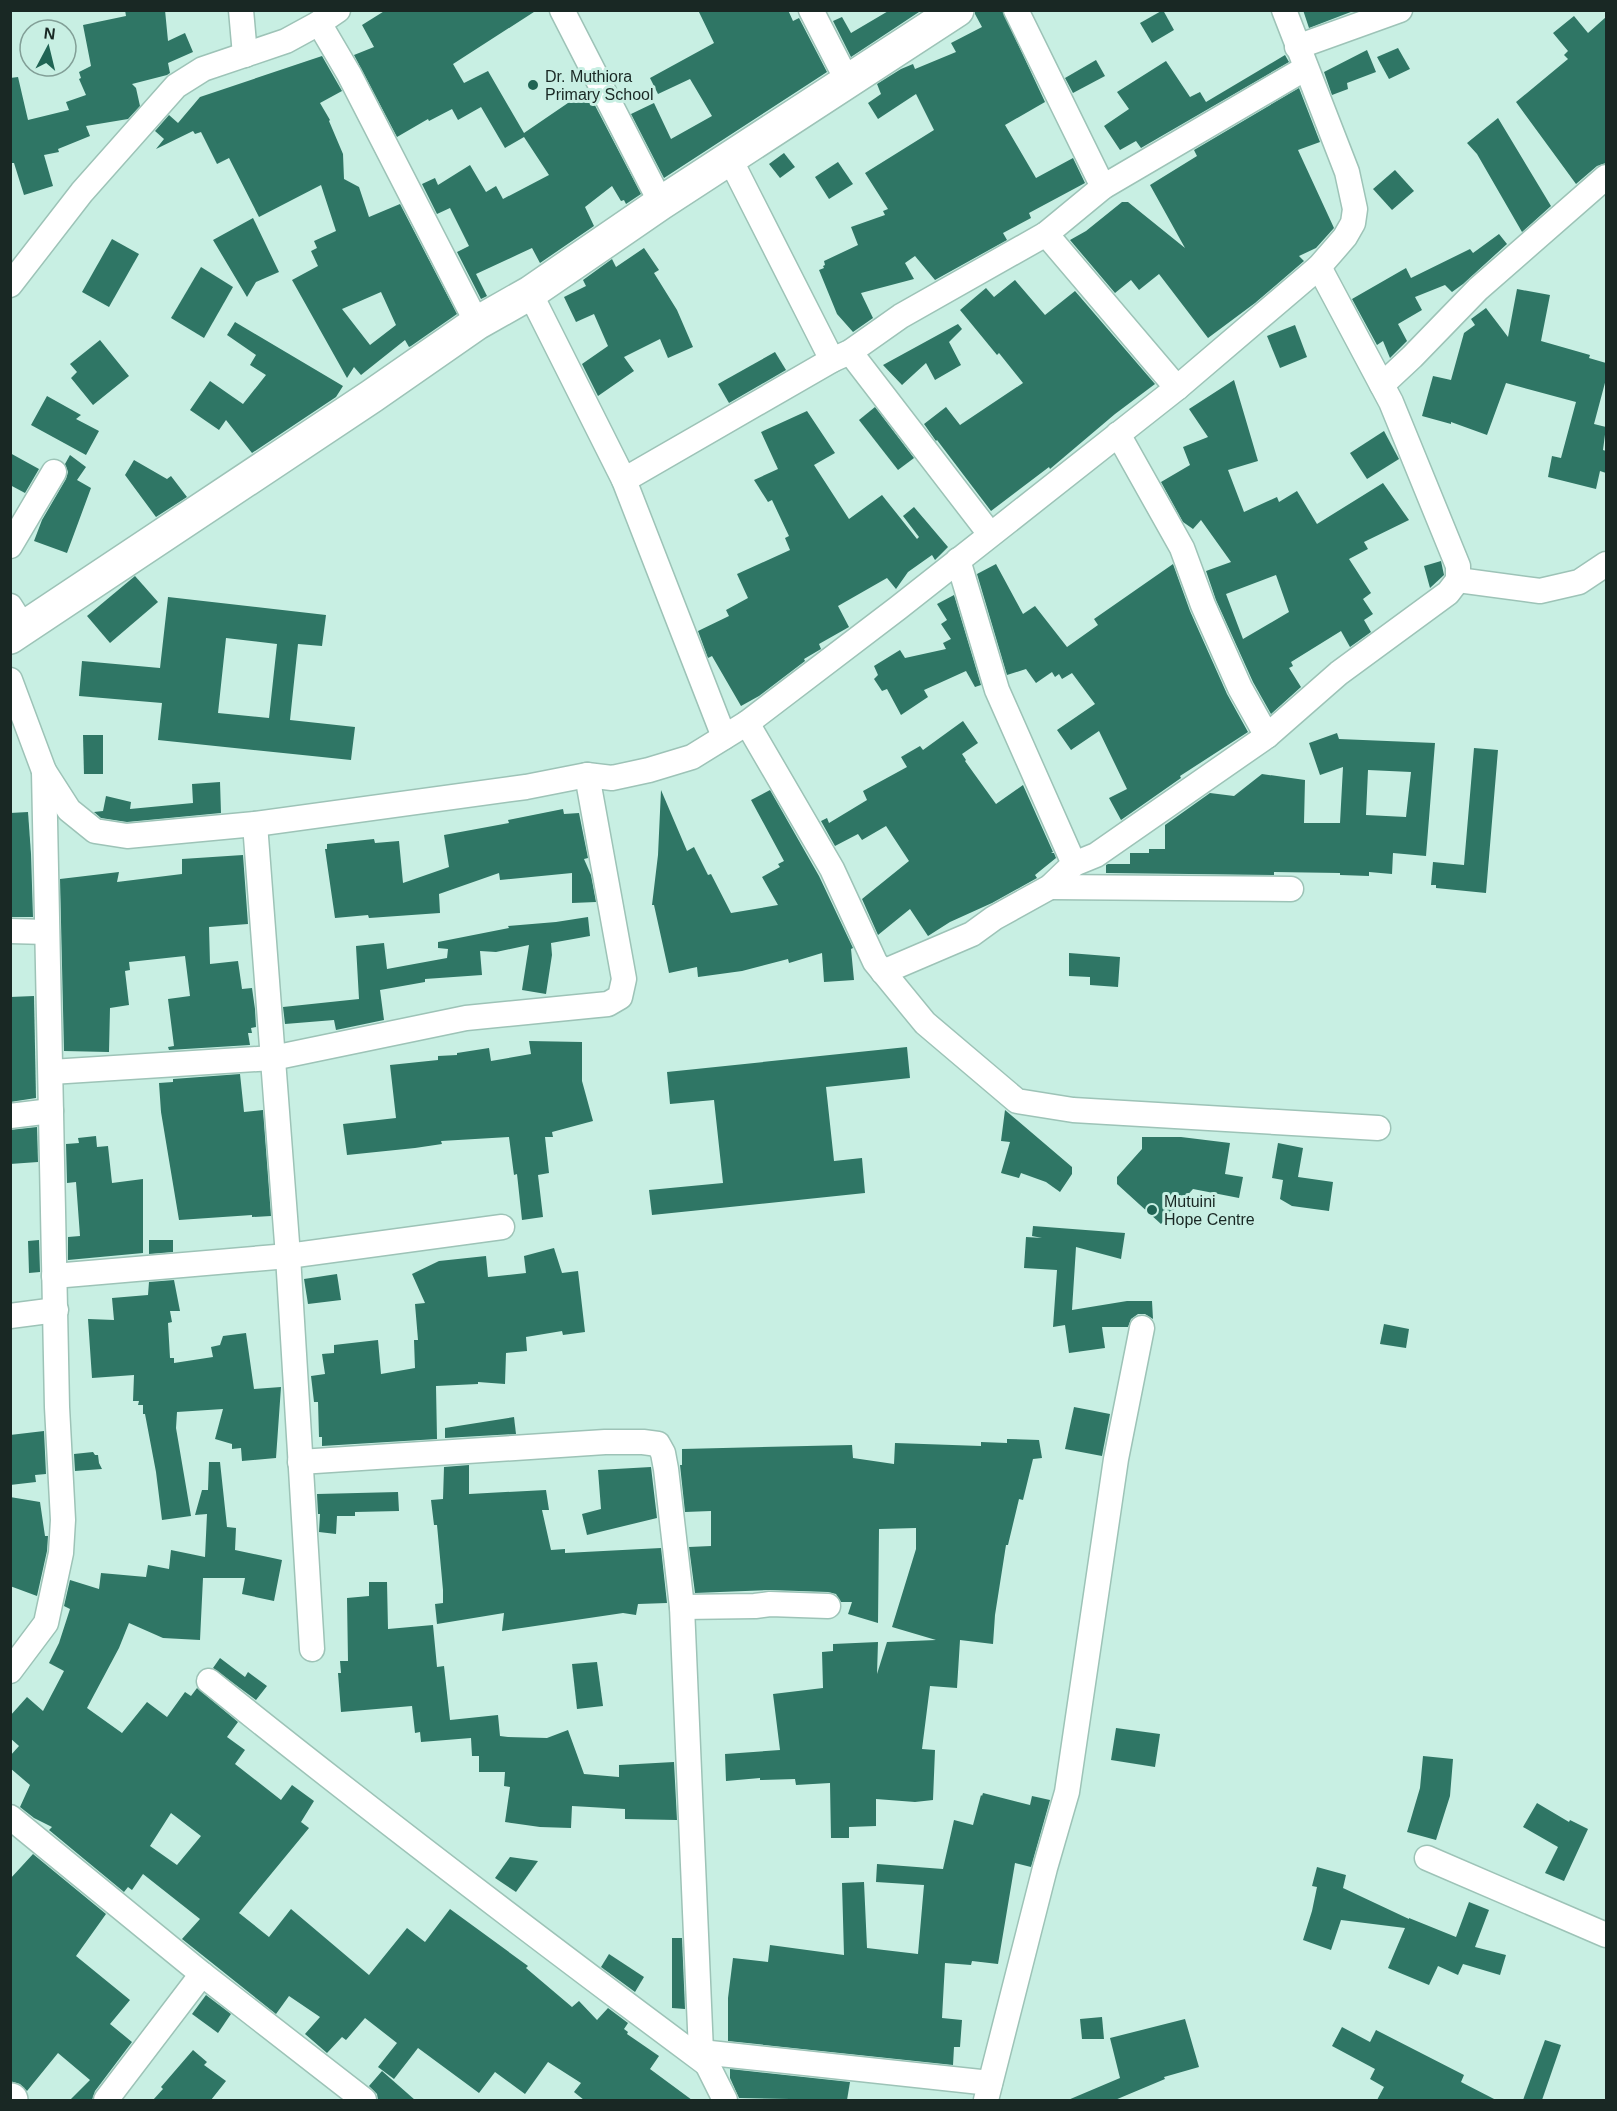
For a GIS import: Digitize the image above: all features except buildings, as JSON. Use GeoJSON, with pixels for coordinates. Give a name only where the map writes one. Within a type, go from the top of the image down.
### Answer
{"type":"FeatureCollection","features":[{"type":"Feature","properties":{"kind":"main road"},"geometry":{"type":"LineString","coordinates":[[15,624],[372,396],[477,323],[530,293],[661,203],[957,10]]}},
{"type":"Feature","properties":{"kind":"street"},"geometry":{"type":"LineString","coordinates":[[241,10],[245,55]]}},
{"type":"Feature","properties":{"kind":"street"},"geometry":{"type":"LineString","coordinates":[[562,10],[661,203]]}},
{"type":"Feature","properties":{"kind":"street"},"geometry":{"type":"LineString","coordinates":[[811,10],[848,82]]}},
{"type":"Feature","properties":{"kind":"street"},"geometry":{"type":"LineString","coordinates":[[1016,10],[1104,187]]}},
{"type":"Feature","properties":{"kind":"street"},"geometry":{"type":"LineString","coordinates":[[10,680],[44,771],[69,810],[95,831],[127,836],[255,824],[526,787],[587,775],[612,778],[650,770],[692,757],[747,723],[898,608],[1177,388],[1319,267],[1345,237],[1353,223],[1355,209],[1347,172],[1284,10]]}},
{"type":"Feature","properties":{"kind":"street"},"geometry":{"type":"LineString","coordinates":[[624,480],[841,356],[901,316],[1046,234],[1104,187],[1301,58],[1400,10]]}},
{"type":"Feature","properties":{"kind":"street"},"geometry":{"type":"LineString","coordinates":[[10,285],[82,192],[176,86],[202,69],[286,41],[328,17],[349,74],[477,323]]}},
{"type":"Feature","properties":{"kind":"street"},"geometry":{"type":"LineString","coordinates":[[730,159],[841,356],[990,534]]}},
{"type":"Feature","properties":{"kind":"street"},"geometry":{"type":"LineString","coordinates":[[1382,384],[1412,357],[1478,289],[1606,177]]}},
{"type":"Feature","properties":{"kind":"street"},"geometry":{"type":"LineString","coordinates":[[1046,234],[1177,388]]}},
{"type":"Feature","properties":{"kind":"street"},"geometry":{"type":"LineString","coordinates":[[883,972],[972,934],[994,918],[1050,887],[1074,864],[1096,855],[1267,736],[1339,673],[1448,593],[1458,580],[1458,566],[1391,402],[1319,267]]}},
{"type":"Feature","properties":{"kind":"street"},"geometry":{"type":"LineString","coordinates":[[530,293],[624,480],[724,737]]}},
{"type":"Feature","properties":{"kind":"street"},"geometry":{"type":"LineString","coordinates":[[1118,434],[1182,548],[1203,605],[1240,688],[1267,736]]}},
{"type":"Feature","properties":{"kind":"street"},"geometry":{"type":"LineString","coordinates":[[10,546],[54,472]]}},
{"type":"Feature","properties":{"kind":"street"},"geometry":{"type":"LineString","coordinates":[[958,560],[997,690],[1074,864]]}},
{"type":"Feature","properties":{"kind":"street"},"geometry":{"type":"LineString","coordinates":[[1458,580],[1540,591],[1579,582],[1606,564]]}},
{"type":"Feature","properties":{"kind":"street"},"geometry":{"type":"LineString","coordinates":[[747,723],[832,869],[874,962],[925,1023],[1017,1101],[1073,1110],[1378,1128]]}},
{"type":"Feature","properties":{"kind":"street"},"geometry":{"type":"LineString","coordinates":[[10,1671],[46,1623],[61,1553],[63,1520],[57,1407],[44,771]]}},
{"type":"Feature","properties":{"kind":"street"},"geometry":{"type":"LineString","coordinates":[[51,1072],[273,1058],[466,1018],[608,1004],[620,998],[624,979],[587,775]]}},
{"type":"Feature","properties":{"kind":"street"},"geometry":{"type":"LineString","coordinates":[[255,824],[288,1256],[312,1649]]}},
{"type":"Feature","properties":{"kind":"street"},"geometry":{"type":"LineString","coordinates":[[1050,887],[1291,889]]}},
{"type":"Feature","properties":{"kind":"street"},"geometry":{"type":"LineString","coordinates":[[10,931],[46,932]]}},
{"type":"Feature","properties":{"kind":"street"},"geometry":{"type":"LineString","coordinates":[[10,1116],[51,1111]]}},
{"type":"Feature","properties":{"kind":"street"},"geometry":{"type":"LineString","coordinates":[[54,1276],[288,1256],[502,1227]]}},
{"type":"Feature","properties":{"kind":"street"},"geometry":{"type":"LineString","coordinates":[[10,1316],[56,1310]]}},
{"type":"Feature","properties":{"kind":"street"},"geometry":{"type":"LineString","coordinates":[[209,1681],[388,1823],[704,2058],[988,2092],[1067,1792],[1116,1459],[1142,1328]]}},
{"type":"Feature","properties":{"kind":"street"},"geometry":{"type":"LineString","coordinates":[[300,1462],[605,1442],[658,1444],[663,1452],[666,1469],[682,1607],[704,2058],[725,2100]]}},
{"type":"Feature","properties":{"kind":"street"},"geometry":{"type":"LineString","coordinates":[[682,1607],[770,1604],[828,1606]]}},
{"type":"Feature","properties":{"kind":"street"},"geometry":{"type":"LineString","coordinates":[[10,1817],[202,1974],[364,2100]]}},
{"type":"Feature","properties":{"kind":"street"},"geometry":{"type":"LineString","coordinates":[[1427,1858],[1606,1935]]}},
{"type":"Feature","properties":{"kind":"street"},"geometry":{"type":"LineString","coordinates":[[106,2100],[202,1974]]}},
{"type":"Feature","properties":{"kind":"place","name":"Dr. Muthiora Primary School"},"geometry":{"type":"Point","coordinates":[533,85]}},
{"type":"Feature","properties":{"kind":"place","name":"Mutuini Hope Centre"},"geometry":{"type":"Point","coordinates":[1152,1210]}}]}
